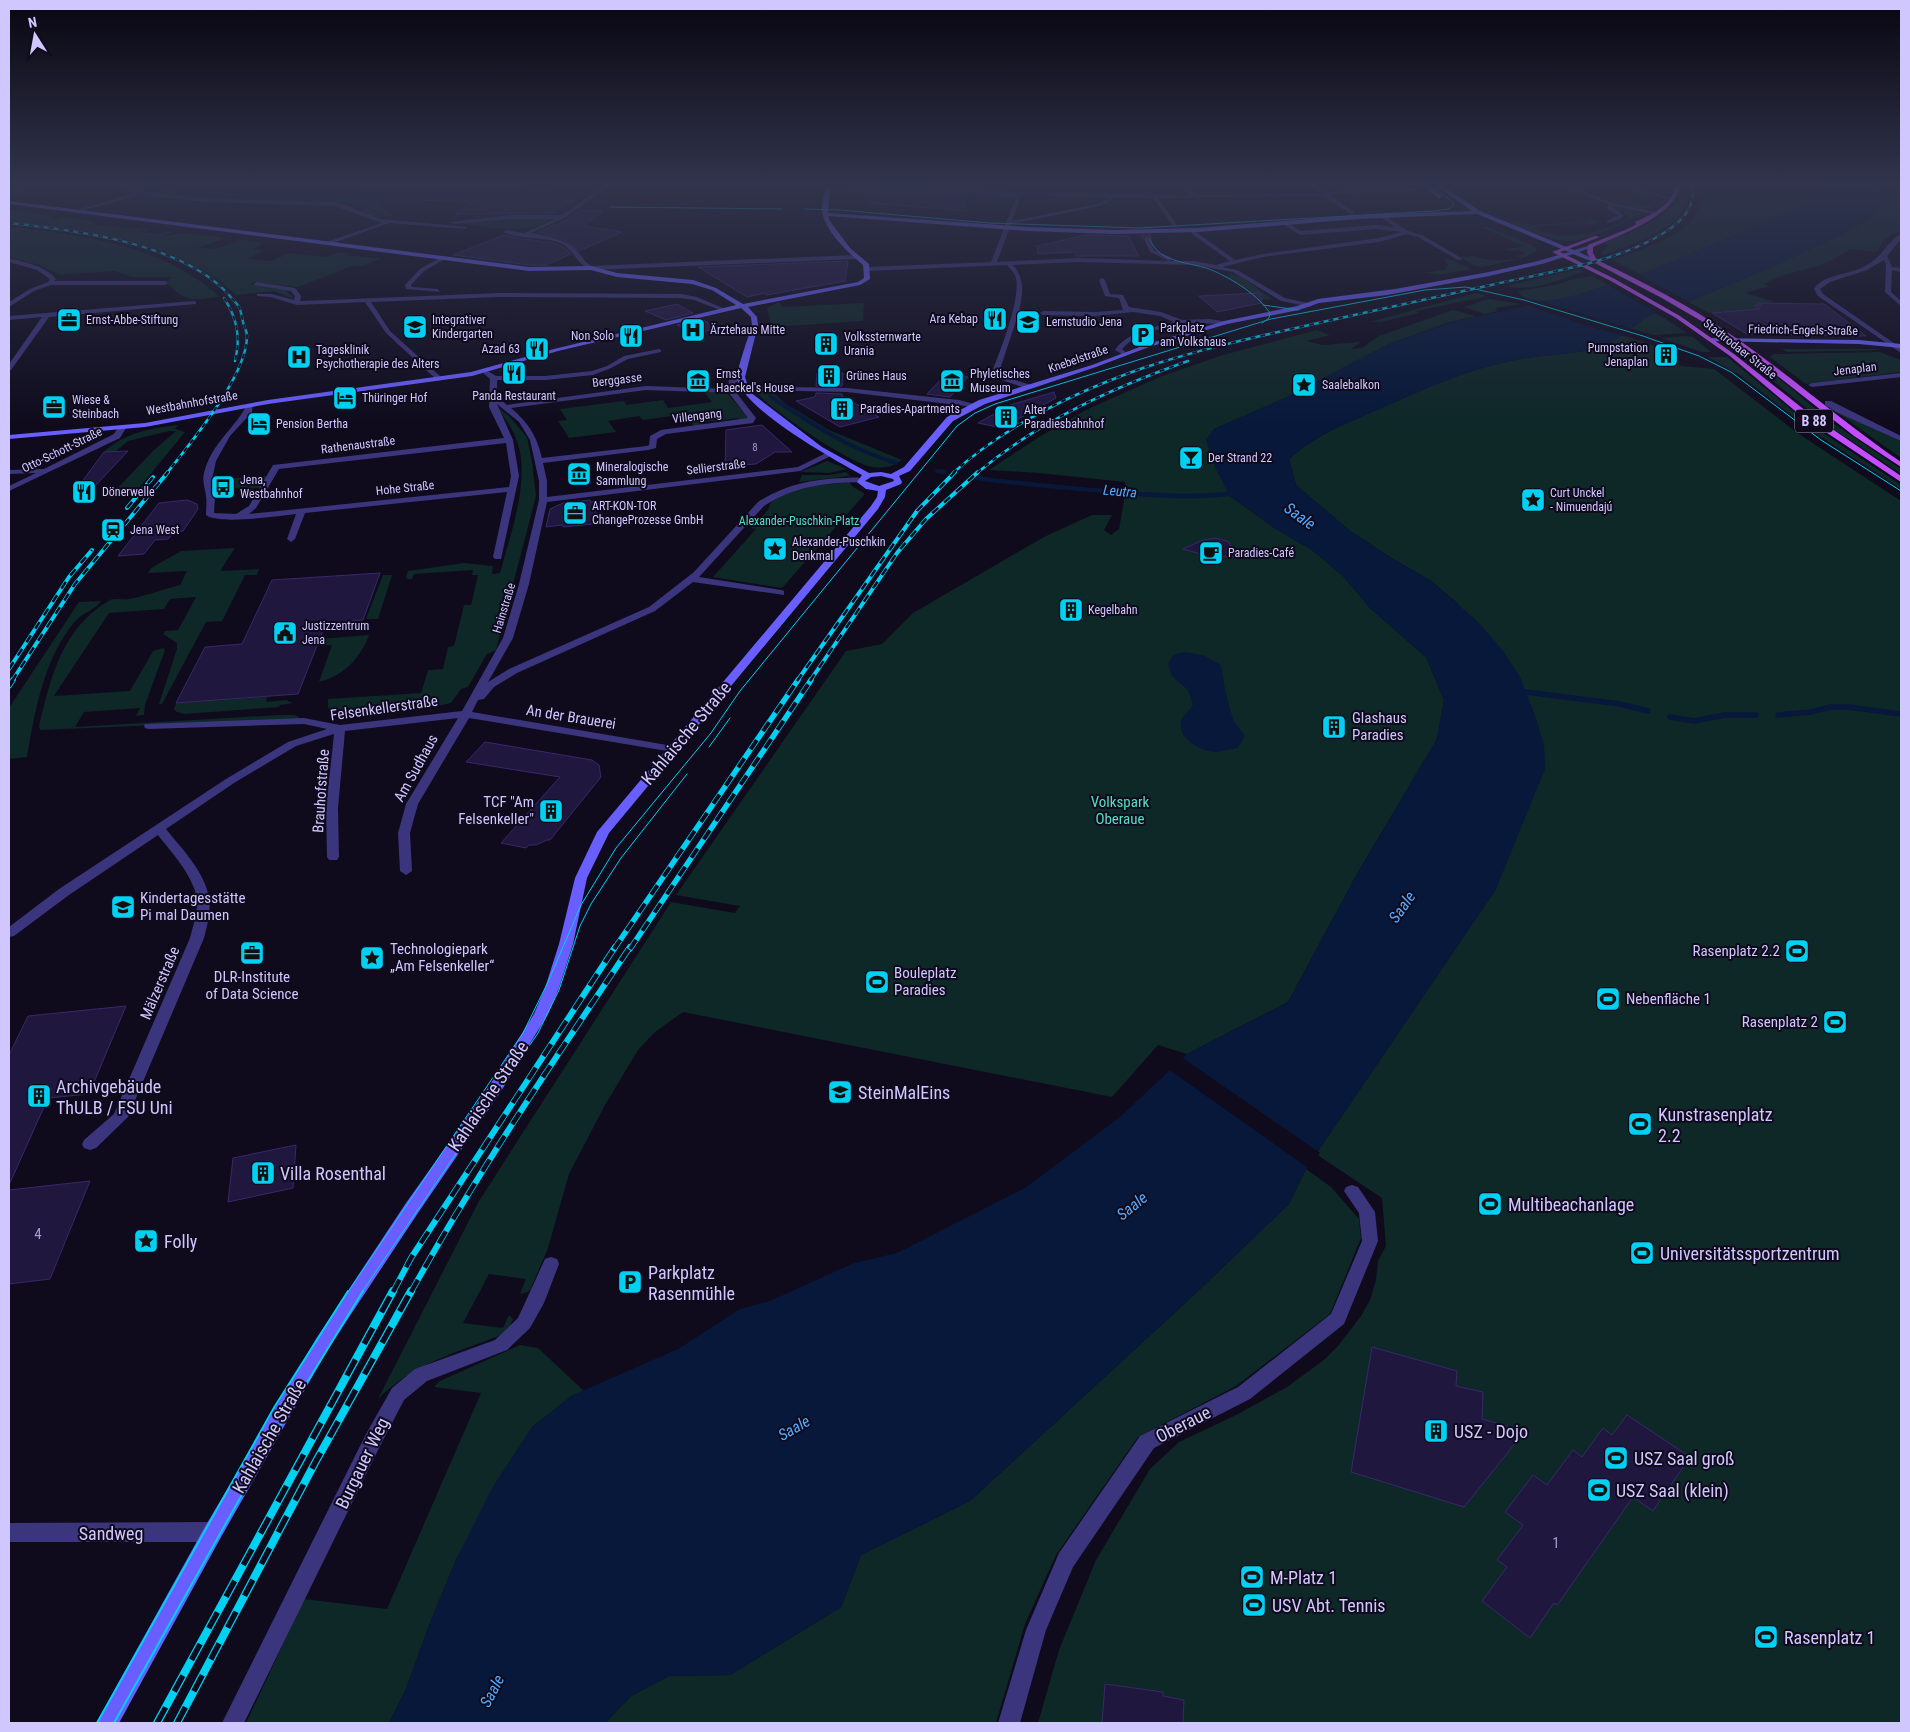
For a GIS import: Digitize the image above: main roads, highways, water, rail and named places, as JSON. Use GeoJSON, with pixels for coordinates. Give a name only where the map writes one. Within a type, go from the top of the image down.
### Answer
{"type":"FeatureCollection","features":[{"type":"Feature","properties":{"kind":"main road"},"geometry":{"type":"LineString","coordinates":[[496,265],[536,270],[591,268],[617,275],[699,284],[714,289],[750,310],[754,317],[754,332],[741,377],[744,388],[752,398],[771,414],[864,478],[881,474],[893,476]]}},
{"type":"Feature","properties":{"kind":"main road"},"geometry":{"type":"LineString","coordinates":[[712,308],[722,309],[860,283],[867,279],[868,269],[866,265]]}},
{"type":"Feature","properties":{"kind":"main road","name":"Knebelstraße"},"geometry":{"type":"LineString","coordinates":[[1440,282],[1506,265]]}},
{"type":"Feature","properties":{"kind":"main road","name":"Knebelstraße"},"geometry":{"type":"LineString","coordinates":[[882,488],[896,484],[898,480],[893,476],[907,469],[950,419],[978,404],[1226,322],[1310,305],[1327,304],[1440,282],[1482,276],[1528,265]]}},
{"type":"Feature","properties":{"kind":"main road","name":"Stadtrodaer Straße"},"geometry":{"type":"LineString","coordinates":[[1582,265],[1678,317],[1720,346],[1803,413],[1901,480]]}},
{"type":"Feature","properties":{"kind":"main road","name":"Stadtrodaer Straße"},"geometry":{"type":"LineString","coordinates":[[1602,265],[1693,313],[1739,343],[1821,408],[1901,465]]}},
{"type":"Feature","properties":{"kind":"main road"},"geometry":{"type":"LineString","coordinates":[[712,308],[754,317]]}},
{"type":"Feature","properties":{"kind":"main road","name":"Westbahnhofstraße"},"geometry":{"type":"LineString","coordinates":[[9,437],[122,428],[250,406],[484,371],[712,308]]}},
{"type":"Feature","properties":{"kind":"main road","name":"Friedrich-Engels-Straße"},"geometry":{"type":"LineString","coordinates":[[1712,340],[1739,343],[1870,347],[1901,346]]}},
{"type":"Feature","properties":{"kind":"main road","name":"Friedrich-Engels-Straße"},"geometry":{"type":"LineString","coordinates":[[1720,346],[1739,343]]}},
{"type":"Feature","properties":{"kind":"main road"},"geometry":{"type":"LineString","coordinates":[[864,478],[862,484],[869,487],[882,488]]}},
{"type":"Feature","properties":{"kind":"main road","name":"Kahlaische Straße"},"geometry":{"type":"LineString","coordinates":[[107,1723],[213,1532],[322,1344],[412,1208],[495,1089],[536,1022],[552,988],[566,944],[581,878],[604,832],[875,507],[881,496],[882,488]]}},
{"type":"Feature","properties":{"kind":"water","name":"Saale"},"geometry":{"type":"Polygon","coordinates":[[[1664,265],[1777,265],[1645,318],[1609,344],[1583,351],[1511,361],[1462,374],[1335,429],[1311,442],[1289,459],[1296,485],[1350,531],[1430,580],[1478,622],[1503,651],[1520,677],[1536,718],[1544,746],[1545,769],[1496,889],[1306,1169],[1289,1204],[1196,1293],[970,1501],[861,1555],[841,1607],[730,1675],[669,1676],[631,1696],[605,1723],[389,1723],[406,1689],[431,1620],[456,1560],[492,1488],[532,1427],[573,1395],[678,1349],[740,1309],[770,1301],[854,1263],[897,1253],[1025,1188],[1120,1117],[1187,1054],[1288,1002],[1357,874],[1437,739],[1444,700],[1426,657],[1370,608],[1344,577],[1312,550],[1276,529],[1230,496],[1215,467],[1206,440],[1214,429],[1285,398],[1391,343],[1456,321],[1574,296],[1664,265]]]}},
{"type":"Feature","properties":{"kind":"water"},"geometry":{"type":"Polygon","coordinates":[[[1184,652],[1203,655],[1221,665],[1233,720],[1245,736],[1237,748],[1217,752],[1204,750],[1187,739],[1183,733],[1181,721],[1193,705],[1188,690],[1172,676],[1168,664],[1173,655],[1184,652]]]}},
{"type":"Feature","properties":{"kind":"waterway","name":"Leutra"},"geometry":{"type":"LineString","coordinates":[[770,396],[846,443],[896,463]]}},
{"type":"Feature","properties":{"kind":"waterway","name":"Leutra"},"geometry":{"type":"LineString","coordinates":[[937,471],[944,472],[941,472]]}},
{"type":"Feature","properties":{"kind":"waterway","name":"Leutra"},"geometry":{"type":"LineString","coordinates":[[977,478],[1153,495],[1203,496],[1237,493]]}},
{"type":"Feature","properties":{"kind":"waterway"},"geometry":{"type":"LineString","coordinates":[[1518,691],[1620,704],[1648,711]]}},
{"type":"Feature","properties":{"kind":"waterway"},"geometry":{"type":"LineString","coordinates":[[1778,715],[1810,712],[1831,707],[1848,707],[1901,714]]}},
{"type":"Feature","properties":{"kind":"waterway"},"geometry":{"type":"LineString","coordinates":[[1670,717],[1694,721],[1725,715],[1756,715]]}},
{"type":"Feature","properties":{"kind":"tram line"},"geometry":{"type":"LineString","coordinates":[[1192,265],[1214,271],[1230,279],[1264,305]]}},
{"type":"Feature","properties":{"kind":"tram line"},"geometry":{"type":"LineString","coordinates":[[1265,321],[1425,290],[1466,287],[1524,300],[1643,336],[1699,356],[1731,372],[1821,440],[1901,491]]}},
{"type":"Feature","properties":{"kind":"tram line"},"geometry":{"type":"LineString","coordinates":[[1264,305],[1298,310]]}},
{"type":"Feature","properties":{"kind":"tram line"},"geometry":{"type":"LineString","coordinates":[[1264,305],[1270,313],[1269,318],[1265,321]]}},
{"type":"Feature","properties":{"kind":"tram line"},"geometry":{"type":"LineString","coordinates":[[348,1292],[523,1033],[548,982],[581,905],[616,848],[711,733],[740,691],[957,426],[975,413],[995,404],[1265,321]]}},
{"type":"Feature","properties":{"kind":"tram line"},"geometry":{"type":"LineString","coordinates":[[709,747],[730,718]]}},
{"type":"Feature","properties":{"kind":"tram line"},"geometry":{"type":"LineString","coordinates":[[362,1292],[538,1033],[559,990],[580,926],[591,904],[621,858],[687,774]]}},
{"type":"Feature","properties":{"kind":"tram line"},"geometry":{"type":"LineString","coordinates":[[97,1723],[275,1406],[348,1291]]}},
{"type":"Feature","properties":{"kind":"tram line"},"geometry":{"type":"LineString","coordinates":[[114,1723],[281,1425],[363,1291]]}},
{"type":"Feature","properties":{"kind":"railway"},"geometry":{"type":"LineString","coordinates":[[167,473],[203,427],[228,389],[245,352],[247,336],[241,312],[229,295],[209,277],[187,265]]}},
{"type":"Feature","properties":{"kind":"railway"},"geometry":{"type":"LineString","coordinates":[[953,473],[996,439],[1043,411],[1092,388],[1143,368],[1252,338],[1582,265]]}},
{"type":"Feature","properties":{"kind":"railway"},"geometry":{"type":"LineString","coordinates":[[224,298],[237,328],[238,344],[235,361]]}},
{"type":"Feature","properties":{"kind":"railway"},"geometry":{"type":"LineString","coordinates":[[977,473],[1025,437],[1077,408],[1160,371],[1188,361]]}},
{"type":"Feature","properties":{"kind":"railway"},"geometry":{"type":"LineString","coordinates":[[12,681],[75,584],[168,472]]}},
{"type":"Feature","properties":{"kind":"railway"},"geometry":{"type":"LineString","coordinates":[[797,681],[917,511],[955,472]]}},
{"type":"Feature","properties":{"kind":"railway"},"geometry":{"type":"LineString","coordinates":[[810,681],[897,553],[926,519],[978,472]]}},
{"type":"Feature","properties":{"kind":"railway"},"geometry":{"type":"LineString","coordinates":[[127,508],[153,477]]}},
{"type":"Feature","properties":{"kind":"railway"},"geometry":{"type":"LineString","coordinates":[[9,669],[69,577],[92,550]]}},
{"type":"Feature","properties":{"kind":"railway"},"geometry":{"type":"LineString","coordinates":[[9,686],[13,680]]}},
{"type":"Feature","properties":{"kind":"railway"},"geometry":{"type":"LineString","coordinates":[[614,949],[798,680]]}},
{"type":"Feature","properties":{"kind":"railway"},"geometry":{"type":"LineString","coordinates":[[630,949],[811,680]]}},
{"type":"Feature","properties":{"kind":"railway"},"geometry":{"type":"LineString","coordinates":[[393,1292],[411,1258],[615,947]]}},
{"type":"Feature","properties":{"kind":"railway"},"geometry":{"type":"LineString","coordinates":[[411,1292],[489,1160],[630,947]]}},
{"type":"Feature","properties":{"kind":"railway"},"geometry":{"type":"LineString","coordinates":[[157,1723],[393,1291]]}},
{"type":"Feature","properties":{"kind":"railway"},"geometry":{"type":"LineString","coordinates":[[177,1723],[316,1461],[411,1291]]}},
{"type":"Feature","properties":{"kind":"place","name":"Ara Kebap"},"geometry":{"type":"Point","coordinates":[995,319]}},
{"type":"Feature","properties":{"kind":"place","name":"Ernst-Abbe-Stiftung"},"geometry":{"type":"Point","coordinates":[69,320]}},
{"type":"Feature","properties":{"kind":"place","name":"Lernstudio Jena"},"geometry":{"type":"Point","coordinates":[1028,322]}},
{"type":"Feature","properties":{"kind":"place","name":"Integrativer Kindergarten"},"geometry":{"type":"Point","coordinates":[415,327]}},
{"type":"Feature","properties":{"kind":"place","name":"Ärztehaus Mitte"},"geometry":{"type":"Point","coordinates":[693,330]}},
{"type":"Feature","properties":{"kind":"place","name":"Parkplatz am Volkshaus"},"geometry":{"type":"Point","coordinates":[1143,335]}},
{"type":"Feature","properties":{"kind":"place","name":"Non Solo"},"geometry":{"type":"Point","coordinates":[631,336]}},
{"type":"Feature","properties":{"kind":"place","name":"Volkssternwarte Urania"},"geometry":{"type":"Point","coordinates":[826,344]}},
{"type":"Feature","properties":{"kind":"place","name":"Azad 63"},"geometry":{"type":"Point","coordinates":[537,349]}},
{"type":"Feature","properties":{"kind":"place","name":"Pumpstation Jenaplan"},"geometry":{"type":"Point","coordinates":[1666,355]}},
{"type":"Feature","properties":{"kind":"place","name":"Tagesklinik Psychotherapie des Alters"},"geometry":{"type":"Point","coordinates":[299,357]}},
{"type":"Feature","properties":{"kind":"place","name":"Panda Restaurant"},"geometry":{"type":"Point","coordinates":[514,373]}},
{"type":"Feature","properties":{"kind":"place","name":"Grünes Haus"},"geometry":{"type":"Point","coordinates":[829,376]}},
{"type":"Feature","properties":{"kind":"place","name":"Ernst Haeckel's House"},"geometry":{"type":"Point","coordinates":[698,381]}},
{"type":"Feature","properties":{"kind":"place","name":"Phyletisches Museum"},"geometry":{"type":"Point","coordinates":[952,381]}},
{"type":"Feature","properties":{"kind":"place","name":"Saalebalkon"},"geometry":{"type":"Point","coordinates":[1304,385]}},
{"type":"Feature","properties":{"kind":"place","name":"Thüringer Hof"},"geometry":{"type":"Point","coordinates":[345,398]}},
{"type":"Feature","properties":{"kind":"place","name":"Wiese & Steinbach"},"geometry":{"type":"Point","coordinates":[54,407]}},
{"type":"Feature","properties":{"kind":"place","name":"Paradies-Apartments"},"geometry":{"type":"Point","coordinates":[842,409]}},
{"type":"Feature","properties":{"kind":"place","name":"Alter Paradiesbahnhof"},"geometry":{"type":"Point","coordinates":[1006,417]}},
{"type":"Feature","properties":{"kind":"place","name":"Pension Bertha"},"geometry":{"type":"Point","coordinates":[259,424]}},
{"type":"Feature","properties":{"kind":"place","name":"Der Strand 22"},"geometry":{"type":"Point","coordinates":[1191,458]}},
{"type":"Feature","properties":{"kind":"place","name":"Mineralogische Sammlung"},"geometry":{"type":"Point","coordinates":[579,474]}},
{"type":"Feature","properties":{"kind":"place","name":"Jena, Westbahnhof"},"geometry":{"type":"Point","coordinates":[223,487]}},
{"type":"Feature","properties":{"kind":"place","name":"Dönerwelle"},"geometry":{"type":"Point","coordinates":[84,492]}},
{"type":"Feature","properties":{"kind":"place","name":"Curt Unckel - Nimuendajú"},"geometry":{"type":"Point","coordinates":[1533,500]}},
{"type":"Feature","properties":{"kind":"place","name":"ART-KON-TOR ChangeProzesse GmbH"},"geometry":{"type":"Point","coordinates":[575,513]}},
{"type":"Feature","properties":{"kind":"place","name":"Jena West"},"geometry":{"type":"Point","coordinates":[113,530]}},
{"type":"Feature","properties":{"kind":"place","name":"Alexander-Puschkin Denkmal"},"geometry":{"type":"Point","coordinates":[775,549]}},
{"type":"Feature","properties":{"kind":"place","name":"Paradies-Café"},"geometry":{"type":"Point","coordinates":[1211,553]}},
{"type":"Feature","properties":{"kind":"place","name":"Kegelbahn"},"geometry":{"type":"Point","coordinates":[1071,610]}},
{"type":"Feature","properties":{"kind":"place","name":"Justizzentrum Jena"},"geometry":{"type":"Point","coordinates":[285,633]}},
{"type":"Feature","properties":{"kind":"place","name":"Glashaus Paradies"},"geometry":{"type":"Point","coordinates":[1334,727]}},
{"type":"Feature","properties":{"kind":"place","name":"TCF \"Am Felsenkeller\""},"geometry":{"type":"Point","coordinates":[551,811]}},
{"type":"Feature","properties":{"kind":"place","name":"Kindertagesstätte Pi mal Daumen"},"geometry":{"type":"Point","coordinates":[123,907]}},
{"type":"Feature","properties":{"kind":"place","name":"Rasenplatz 2.2"},"geometry":{"type":"Point","coordinates":[1797,951]}},
{"type":"Feature","properties":{"kind":"place","name":"DLR-Institute of Data Science"},"geometry":{"type":"Point","coordinates":[252,953]}},
{"type":"Feature","properties":{"kind":"place","name":"Technologiepark „Am Felsenkeller“"},"geometry":{"type":"Point","coordinates":[372,958]}},
{"type":"Feature","properties":{"kind":"place","name":"Bouleplatz Paradies"},"geometry":{"type":"Point","coordinates":[877,982]}},
{"type":"Feature","properties":{"kind":"place","name":"Nebenfläche 1"},"geometry":{"type":"Point","coordinates":[1608,999]}},
{"type":"Feature","properties":{"kind":"place","name":"Rasenplatz 2"},"geometry":{"type":"Point","coordinates":[1835,1022]}},
{"type":"Feature","properties":{"kind":"place","name":"SteinMalEins"},"geometry":{"type":"Point","coordinates":[840,1092]}},
{"type":"Feature","properties":{"kind":"place","name":"Archivgebäude ThULB / FSU Uni"},"geometry":{"type":"Point","coordinates":[39,1096]}},
{"type":"Feature","properties":{"kind":"place","name":"Kunstrasenplatz 2.2"},"geometry":{"type":"Point","coordinates":[1640,1124]}},
{"type":"Feature","properties":{"kind":"place","name":"Villa Rosenthal"},"geometry":{"type":"Point","coordinates":[263,1173]}},
{"type":"Feature","properties":{"kind":"place","name":"Multibeachanlage"},"geometry":{"type":"Point","coordinates":[1490,1204]}},
{"type":"Feature","properties":{"kind":"place","name":"Folly"},"geometry":{"type":"Point","coordinates":[146,1241]}},
{"type":"Feature","properties":{"kind":"place","name":"Universitätssportzentrum"},"geometry":{"type":"Point","coordinates":[1642,1253]}},
{"type":"Feature","properties":{"kind":"place","name":"Parkplatz Rasenmühle"},"geometry":{"type":"Point","coordinates":[630,1282]}},
{"type":"Feature","properties":{"kind":"place","name":"USZ - Dojo"},"geometry":{"type":"Point","coordinates":[1436,1431]}},
{"type":"Feature","properties":{"kind":"place","name":"USZ Saal groß"},"geometry":{"type":"Point","coordinates":[1616,1458]}},
{"type":"Feature","properties":{"kind":"place","name":"USZ Saal (klein)"},"geometry":{"type":"Point","coordinates":[1599,1490]}},
{"type":"Feature","properties":{"kind":"place","name":"M-Platz 1"},"geometry":{"type":"Point","coordinates":[1252,1577]}},
{"type":"Feature","properties":{"kind":"place","name":"USV Abt. Tennis"},"geometry":{"type":"Point","coordinates":[1254,1605]}},
{"type":"Feature","properties":{"kind":"place","name":"Rasenplatz 1"},"geometry":{"type":"Point","coordinates":[1766,1637]}},
{"type":"Feature","properties":{"kind":"park label","name":"Alexander-Puschkin-Platz"},"geometry":{"type":"Point","coordinates":[799,521]}},
{"type":"Feature","properties":{"kind":"park label","name":"Volkspark Oberaue"},"geometry":{"type":"Point","coordinates":[1120,810]}}]}
